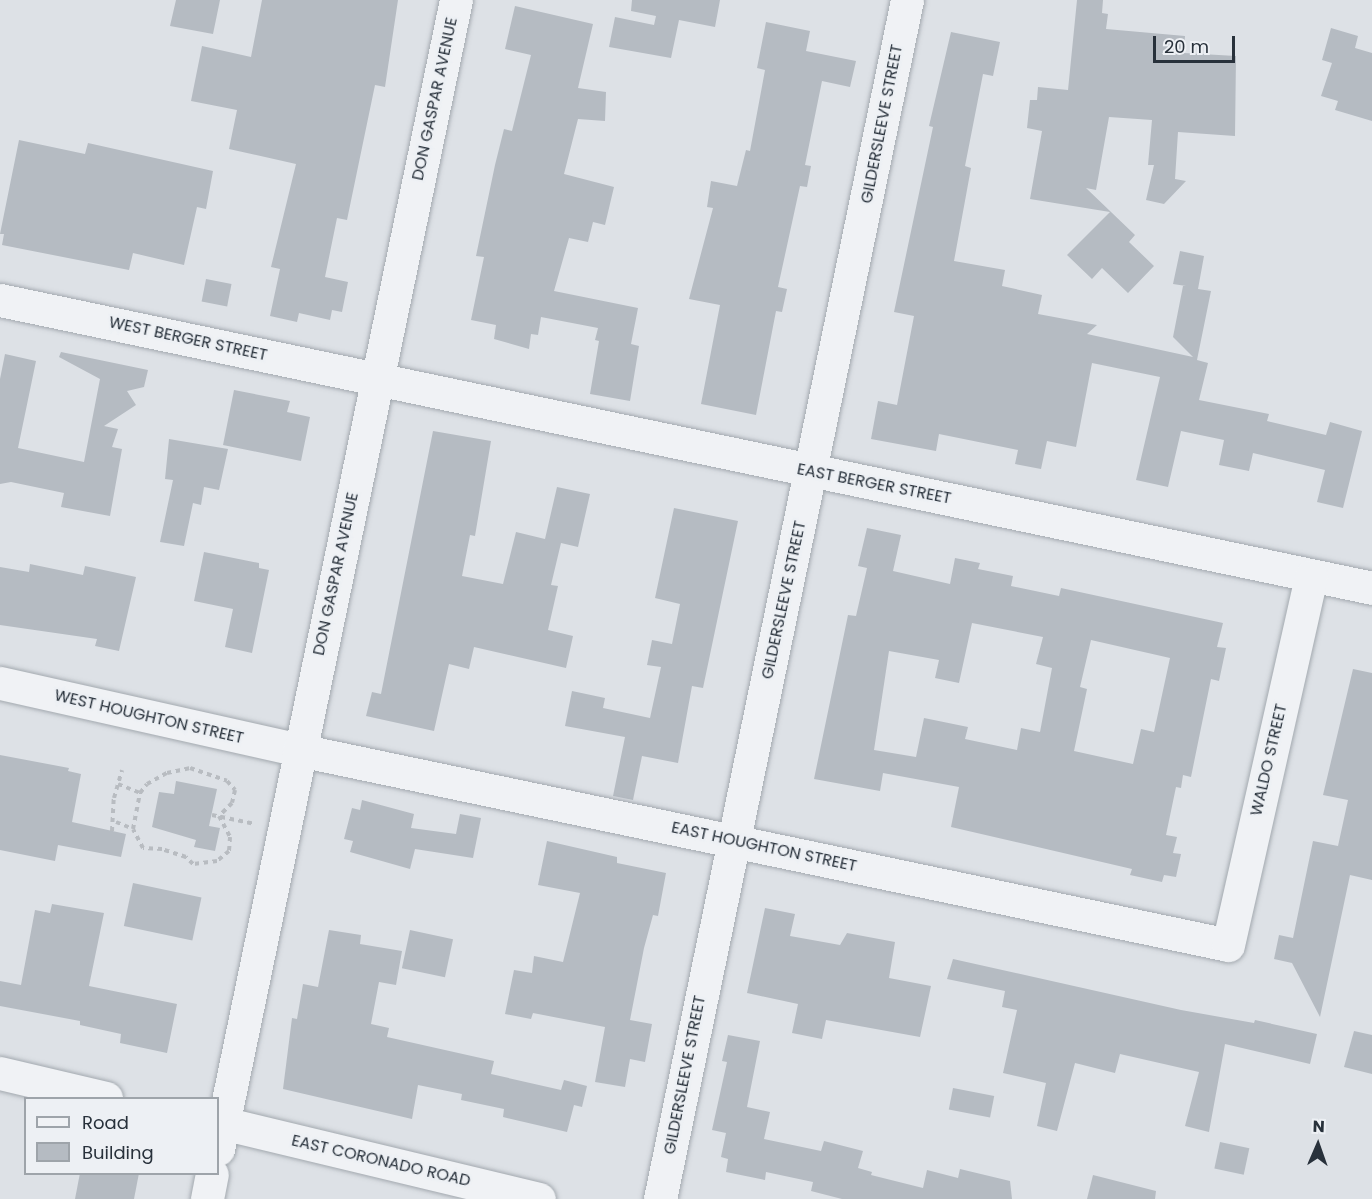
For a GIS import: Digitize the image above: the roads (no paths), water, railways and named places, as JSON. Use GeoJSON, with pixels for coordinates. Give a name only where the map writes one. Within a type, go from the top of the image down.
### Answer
{"type":"FeatureCollection","features":[{"type":"Feature","properties":{"kind":"street","name":"DON GASPAR AVENUE"},"geometry":{"type":"LineString","coordinates":[[219,1131],[456,0]]}},
{"type":"Feature","properties":{"kind":"street","name":"GILDERSLEEVE STREET"},"geometry":{"type":"LineString","coordinates":[[660,1199],[907,0]]}},
{"type":"Feature","properties":{"kind":"street","name":"WEST BERGER STREET"},"geometry":{"type":"LineString","coordinates":[[0,300],[377,379]]}},
{"type":"Feature","properties":{"kind":"street","name":"EAST BERGER STREET"},"geometry":{"type":"LineString","coordinates":[[377,379],[1372,588]]}},
{"type":"Feature","properties":{"kind":"street","name":"WALDO STREET"},"geometry":{"type":"LineString","coordinates":[[1228,945],[1311,576]]}},
{"type":"Feature","properties":{"kind":"street","name":"WEST HOUGHTON STREET"},"geometry":{"type":"LineString","coordinates":[[0,683],[299,750]]}},
{"type":"Feature","properties":{"kind":"street","name":"EAST HOUGHTON STREET"},"geometry":{"type":"LineString","coordinates":[[299,750],[1228,945]]}},
{"type":"Feature","properties":{"kind":"street"},"geometry":{"type":"LineString","coordinates":[[0,1073],[102,1097]]}},
{"type":"Feature","properties":{"kind":"street","name":"EAST CORONADO ROAD"},"geometry":{"type":"LineString","coordinates":[[219,1131],[539,1199]]}},
{"type":"Feature","properties":{"kind":"street"},"geometry":{"type":"LineString","coordinates":[[207,1199],[212,1175]]}}]}
